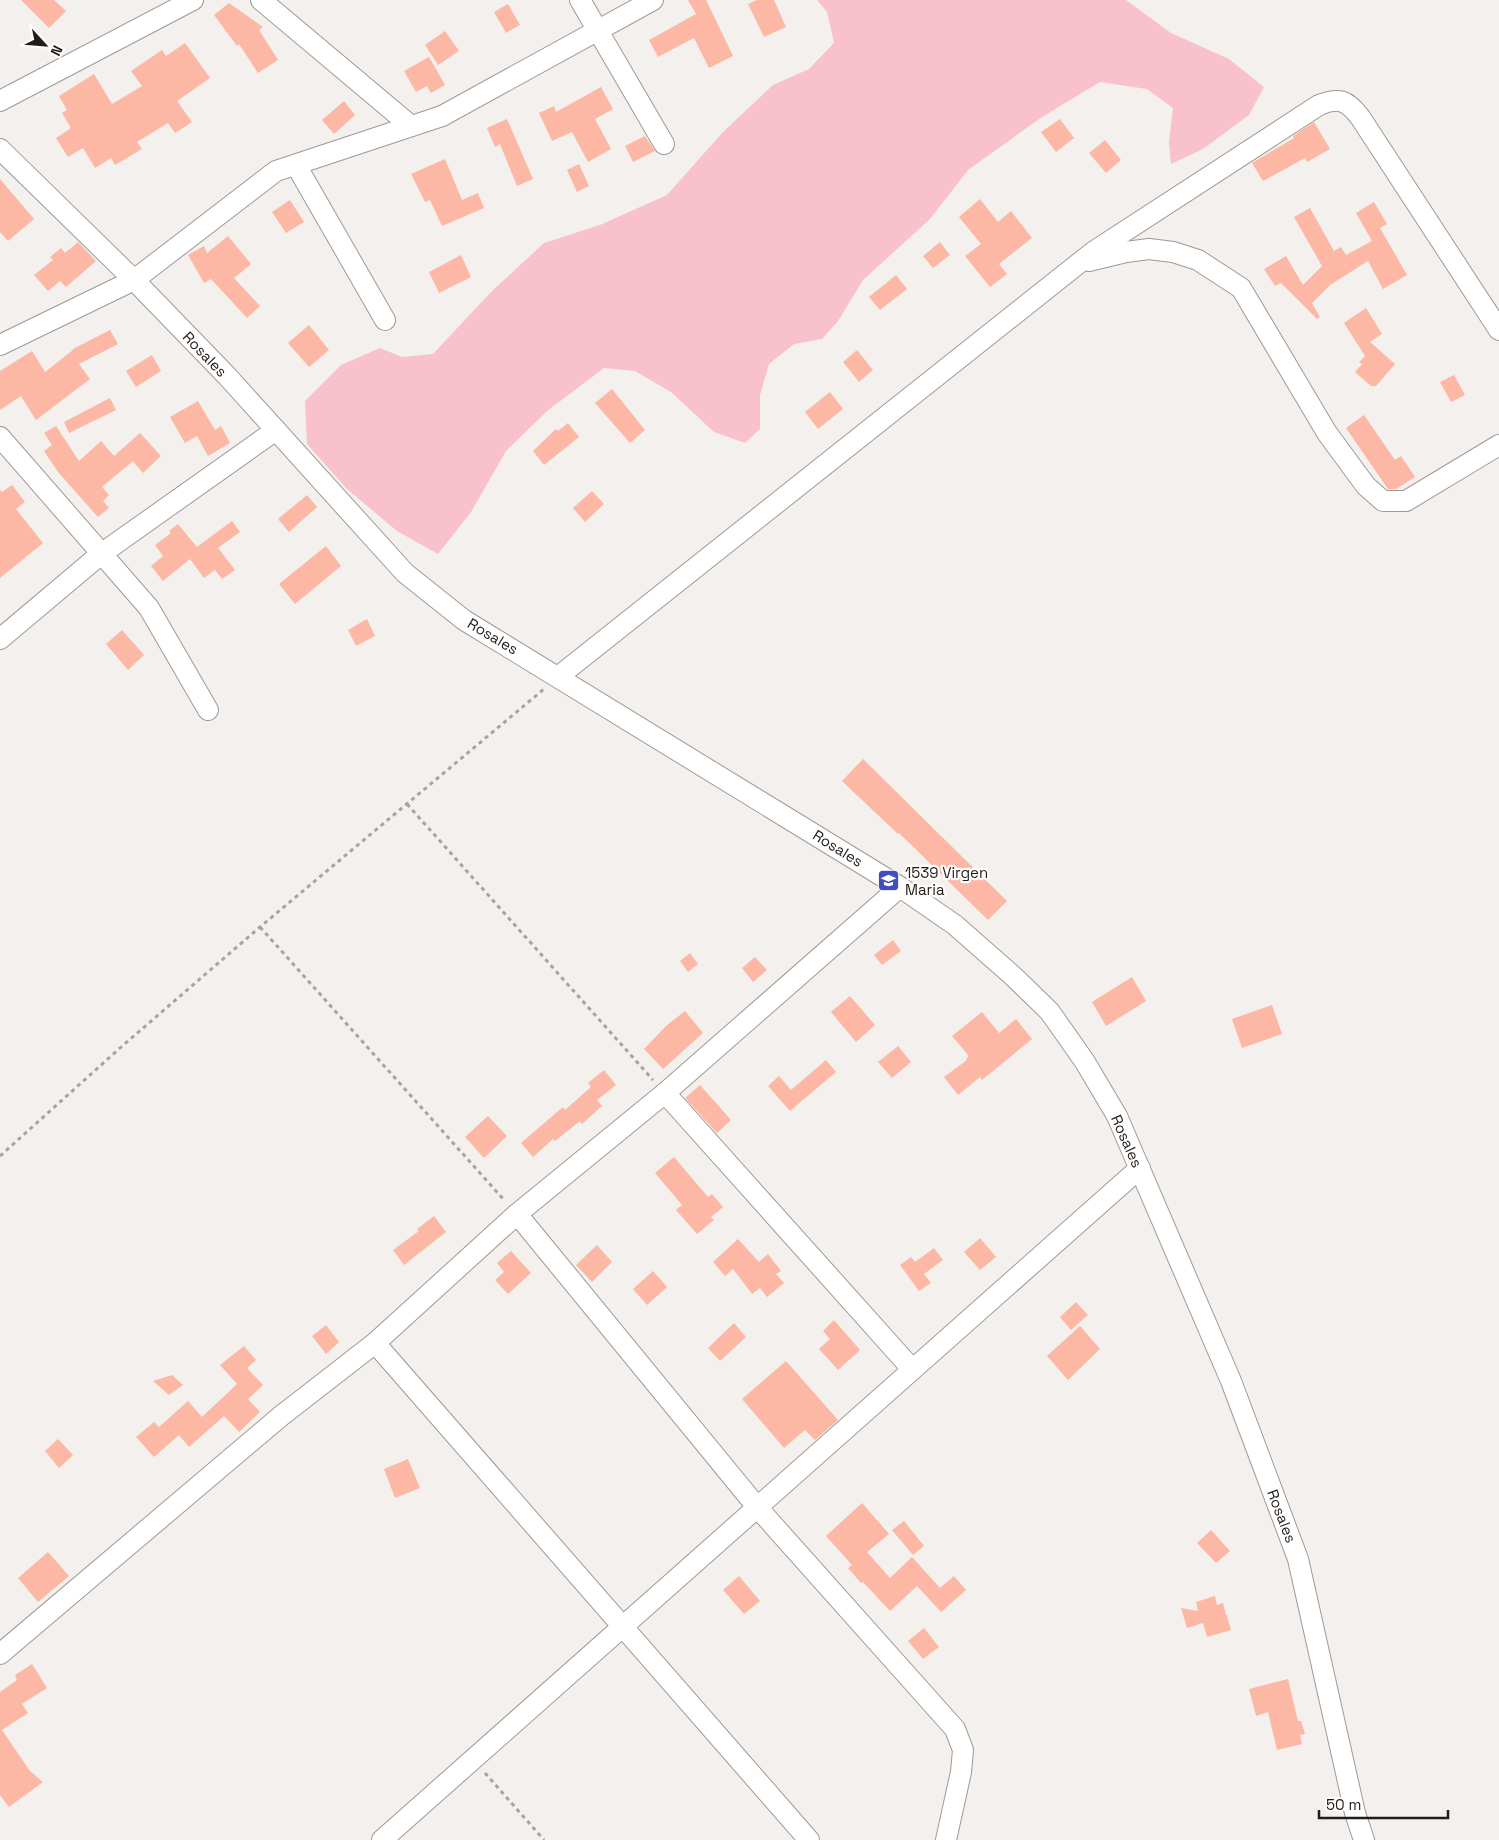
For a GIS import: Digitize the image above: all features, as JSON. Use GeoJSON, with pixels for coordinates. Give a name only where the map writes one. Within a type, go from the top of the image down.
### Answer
{"type":"FeatureCollection","features":[{"type":"Feature","properties":{"kind":"street"},"geometry":{"type":"LineString","coordinates":[[0,101],[193,0]]}},
{"type":"Feature","properties":{"kind":"street"},"geometry":{"type":"LineString","coordinates":[[260,0],[411,126]]}},
{"type":"Feature","properties":{"kind":"street"},"geometry":{"type":"LineString","coordinates":[[580,0],[664,144]]}},
{"type":"Feature","properties":{"kind":"street"},"geometry":{"type":"LineString","coordinates":[[0,345],[134,280],[276,171],[442,116],[653,0]]}},
{"type":"Feature","properties":{"kind":"street"},"geometry":{"type":"LineString","coordinates":[[559,676],[1079,263],[1102,246],[1319,105],[1332,100],[1344,102],[1353,108],[1499,330]]}},
{"type":"Feature","properties":{"kind":"street","name":"Rosales"},"geometry":{"type":"LineString","coordinates":[[0,149],[134,280],[227,376],[405,573],[464,620],[559,676],[900,887],[955,926],[1050,1012],[1085,1062],[1117,1116],[1231,1381],[1298,1559],[1355,1813],[1364,1840]]}},
{"type":"Feature","properties":{"kind":"street"},"geometry":{"type":"LineString","coordinates":[[296,165],[384,320]]}},
{"type":"Feature","properties":{"kind":"street"},"geometry":{"type":"LineString","coordinates":[[1079,263],[1126,252],[1149,249],[1173,252],[1198,260],[1241,288],[1327,434],[1366,486],[1383,501],[1406,501],[1499,444]]}},
{"type":"Feature","properties":{"kind":"street"},"geometry":{"type":"LineString","coordinates":[[0,639],[101,554],[276,430]]}},
{"type":"Feature","properties":{"kind":"street"},"geometry":{"type":"LineString","coordinates":[[0,437],[149,608],[208,710]]}},
{"type":"Feature","properties":{"kind":"street"},"geometry":{"type":"LineString","coordinates":[[0,1654],[280,1416],[375,1343],[517,1214],[665,1094],[900,887]]}},
{"type":"Feature","properties":{"kind":"street"},"geometry":{"type":"LineString","coordinates":[[665,1094],[912,1369]]}},
{"type":"Feature","properties":{"kind":"street"},"geometry":{"type":"LineString","coordinates":[[382,1840],[1140,1168]]}},
{"type":"Feature","properties":{"kind":"street"},"geometry":{"type":"LineString","coordinates":[[517,1214],[757,1507],[955,1729],[964,1750],[962,1772],[946,1840]]}},
{"type":"Feature","properties":{"kind":"street"},"geometry":{"type":"LineString","coordinates":[[375,1343],[808,1840]]}},
{"type":"Feature","properties":{"kind":"path"},"geometry":{"type":"LineString","coordinates":[[0,1156],[120,1048],[260,927],[559,676]]}},
{"type":"Feature","properties":{"kind":"path"},"geometry":{"type":"LineString","coordinates":[[407,804],[665,1094]]}},
{"type":"Feature","properties":{"kind":"path"},"geometry":{"type":"LineString","coordinates":[[260,927],[517,1214]]}},
{"type":"Feature","properties":{"kind":"path"},"geometry":{"type":"LineString","coordinates":[[473,1759],[544,1840]]}},
{"type":"Feature","properties":{"kind":"shaded area"},"geometry":{"type":"Polygon","coordinates":[[[817,0],[1126,0],[1171,33],[1229,59],[1264,87],[1249,115],[1203,149],[1171,164],[1169,143],[1173,108],[1147,89],[1100,82],[1042,117],[968,170],[930,219],[863,280],[838,321],[822,339],[794,344],[769,364],[760,395],[760,429],[745,443],[714,432],[671,392],[635,371],[604,368],[547,411],[506,451],[471,512],[438,554],[397,531],[347,489],[307,444],[305,401],[341,365],[380,348],[402,357],[433,354],[491,292],[544,243],[600,225],[667,195],[723,132],[773,85],[809,69],[834,43],[827,12],[817,0]]]}},
{"type":"Feature","properties":{"kind":"building"},"geometry":{"type":"Polygon","coordinates":[[[21,0],[54,0],[66,11],[49,28],[21,0]]]}},
{"type":"Feature","properties":{"kind":"building"},"geometry":{"type":"Polygon","coordinates":[[[688,0],[706,0],[733,56],[709,68],[694,38],[658,57],[649,40],[696,14],[688,0]]]}},
{"type":"Feature","properties":{"kind":"building"},"geometry":{"type":"Polygon","coordinates":[[[757,0],[774,0],[786,27],[764,37],[748,4],[757,0]]]}},
{"type":"Feature","properties":{"kind":"building"},"geometry":{"type":"Polygon","coordinates":[[[229,3],[263,27],[259,30],[278,60],[258,73],[239,44],[237,46],[214,15],[229,3]]]}},
{"type":"Feature","properties":{"kind":"building"},"geometry":{"type":"Polygon","coordinates":[[[508,4],[520,25],[506,33],[494,12],[508,4]]]}},
{"type":"Feature","properties":{"kind":"building"},"geometry":{"type":"Polygon","coordinates":[[[445,31],[459,51],[438,65],[425,45],[445,31]]]}},
{"type":"Feature","properties":{"kind":"building"},"geometry":{"type":"Polygon","coordinates":[[[185,43],[210,78],[177,101],[192,122],[175,133],[168,123],[137,142],[142,149],[115,165],[111,158],[95,168],[83,148],[68,157],[56,138],[71,128],[62,113],[67,110],[59,96],[94,74],[112,104],[142,86],[131,71],[162,50],[166,56],[185,43]]]}},
{"type":"Feature","properties":{"kind":"building"},"geometry":{"type":"Polygon","coordinates":[[[429,57],[445,85],[431,93],[427,86],[416,92],[404,71],[429,57]]]}},
{"type":"Feature","properties":{"kind":"building"},"geometry":{"type":"Polygon","coordinates":[[[601,87],[613,109],[595,119],[611,149],[588,162],[572,132],[552,141],[539,113],[554,106],[556,112],[601,87]]]}},
{"type":"Feature","properties":{"kind":"building"},"geometry":{"type":"Polygon","coordinates":[[[344,101],[355,115],[334,134],[322,120],[344,101]]]}},
{"type":"Feature","properties":{"kind":"building"},"geometry":{"type":"Polygon","coordinates":[[[507,119],[533,179],[517,186],[500,144],[495,147],[487,128],[507,119]]]}},
{"type":"Feature","properties":{"kind":"building"},"geometry":{"type":"Polygon","coordinates":[[[1060,119],[1074,138],[1056,152],[1041,132],[1060,119]]]}},
{"type":"Feature","properties":{"kind":"building"},"geometry":{"type":"Polygon","coordinates":[[[1314,122],[1330,149],[1307,162],[1305,158],[1263,181],[1252,163],[1294,138],[1293,136],[1314,122]]]}},
{"type":"Feature","properties":{"kind":"building"},"geometry":{"type":"Polygon","coordinates":[[[645,136],[655,151],[633,162],[625,146],[645,136]]]}},
{"type":"Feature","properties":{"kind":"building"},"geometry":{"type":"Polygon","coordinates":[[[1105,140],[1121,160],[1106,173],[1089,153],[1105,140]]]}},
{"type":"Feature","properties":{"kind":"building"},"geometry":{"type":"Polygon","coordinates":[[[445,159],[462,200],[478,193],[484,208],[442,226],[430,200],[425,202],[411,174],[445,159]]]}},
{"type":"Feature","properties":{"kind":"building"},"geometry":{"type":"Polygon","coordinates":[[[579,164],[589,186],[577,192],[567,170],[579,164]]]}},
{"type":"Feature","properties":{"kind":"building"},"geometry":{"type":"Polygon","coordinates":[[[0,179],[34,219],[8,241],[0,232],[0,179]]]}},
{"type":"Feature","properties":{"kind":"building"},"geometry":{"type":"Polygon","coordinates":[[[980,199],[998,222],[1011,211],[1032,238],[999,264],[1007,274],[990,287],[965,256],[981,244],[959,217],[980,199]]]}},
{"type":"Feature","properties":{"kind":"building"},"geometry":{"type":"Polygon","coordinates":[[[290,200],[304,222],[286,233],[272,212],[290,200]]]}},
{"type":"Feature","properties":{"kind":"building"},"geometry":{"type":"Polygon","coordinates":[[[1374,202],[1387,224],[1380,228],[1407,275],[1383,289],[1368,261],[1330,285],[1312,303],[1320,317],[1317,319],[1281,283],[1275,286],[1264,269],[1286,256],[1303,285],[1322,266],[1294,217],[1310,208],[1334,251],[1341,247],[1346,255],[1372,241],[1356,213],[1374,202]]]}},
{"type":"Feature","properties":{"kind":"building"},"geometry":{"type":"Polygon","coordinates":[[[228,236],[251,264],[234,278],[260,306],[247,318],[211,279],[204,283],[188,255],[204,246],[207,253],[228,236]]]}},
{"type":"Feature","properties":{"kind":"building"},"geometry":{"type":"Polygon","coordinates":[[[78,242],[96,261],[66,287],[60,281],[48,291],[34,275],[53,260],[50,257],[61,248],[65,253],[78,242]]]}},
{"type":"Feature","properties":{"kind":"building"},"geometry":{"type":"Polygon","coordinates":[[[940,242],[950,255],[933,268],[923,256],[940,242]]]}},
{"type":"Feature","properties":{"kind":"building"},"geometry":{"type":"Polygon","coordinates":[[[461,255],[471,277],[439,293],[429,272],[461,255]]]}},
{"type":"Feature","properties":{"kind":"building"},"geometry":{"type":"Polygon","coordinates":[[[896,275],[907,289],[880,310],[869,297],[896,275]]]}},
{"type":"Feature","properties":{"kind":"building"},"geometry":{"type":"Polygon","coordinates":[[[1366,308],[1382,334],[1370,342],[1395,364],[1376,386],[1371,386],[1355,372],[1362,364],[1359,362],[1365,356],[1344,323],[1366,308]]]}},
{"type":"Feature","properties":{"kind":"building"},"geometry":{"type":"Polygon","coordinates":[[[309,325],[329,350],[309,367],[288,343],[309,325]]]}},
{"type":"Feature","properties":{"kind":"building"},"geometry":{"type":"Polygon","coordinates":[[[110,330],[118,344],[79,364],[90,379],[36,420],[21,396],[0,410],[0,371],[32,351],[45,372],[73,349],[110,330]]]}},
{"type":"Feature","properties":{"kind":"building"},"geometry":{"type":"Polygon","coordinates":[[[857,350],[873,370],[859,382],[843,362],[857,350]]]}},
{"type":"Feature","properties":{"kind":"building"},"geometry":{"type":"Polygon","coordinates":[[[152,355],[161,371],[136,387],[126,371],[152,355]]]}},
{"type":"Feature","properties":{"kind":"building"},"geometry":{"type":"Polygon","coordinates":[[[1454,375],[1465,395],[1451,402],[1440,382],[1454,375]]]}},
{"type":"Feature","properties":{"kind":"building"},"geometry":{"type":"Polygon","coordinates":[[[612,389],[645,430],[630,443],[595,403],[612,389]]]}},
{"type":"Feature","properties":{"kind":"building"},"geometry":{"type":"Polygon","coordinates":[[[830,392],[843,409],[818,429],[805,412],[830,392]]]}},
{"type":"Feature","properties":{"kind":"building"},"geometry":{"type":"Polygon","coordinates":[[[110,398],[116,410],[69,433],[64,422],[110,398]]]}},
{"type":"Feature","properties":{"kind":"building"},"geometry":{"type":"Polygon","coordinates":[[[198,401],[215,430],[221,426],[230,443],[208,456],[197,436],[185,443],[170,417],[198,401]]]}},
{"type":"Feature","properties":{"kind":"building"},"geometry":{"type":"Polygon","coordinates":[[[1364,415],[1395,460],[1401,456],[1415,477],[1396,489],[1388,489],[1346,428],[1364,415]]]}},
{"type":"Feature","properties":{"kind":"building"},"geometry":{"type":"Polygon","coordinates":[[[568,423],[579,437],[544,465],[533,451],[556,429],[558,431],[568,423]]]}},
{"type":"Feature","properties":{"kind":"building"},"geometry":{"type":"Polygon","coordinates":[[[56,426],[79,461],[101,441],[114,456],[140,433],[161,456],[143,473],[133,461],[102,487],[109,495],[103,501],[109,508],[98,517],[58,472],[44,451],[52,445],[44,433],[56,426]]]}},
{"type":"Feature","properties":{"kind":"building"},"geometry":{"type":"Polygon","coordinates":[[[12,485],[25,502],[16,509],[43,543],[0,578],[0,490],[2,492],[12,485]]]}},
{"type":"Feature","properties":{"kind":"building"},"geometry":{"type":"Polygon","coordinates":[[[592,491],[604,504],[585,522],[573,508],[592,491]]]}},
{"type":"Feature","properties":{"kind":"building"},"geometry":{"type":"Polygon","coordinates":[[[307,495],[317,507],[289,532],[278,519],[307,495]]]}},
{"type":"Feature","properties":{"kind":"building"},"geometry":{"type":"Polygon","coordinates":[[[232,521],[240,532],[218,548],[235,570],[222,579],[215,570],[204,578],[190,559],[163,581],[151,566],[163,556],[155,545],[171,533],[169,531],[178,524],[197,547],[232,521]]]}},
{"type":"Feature","properties":{"kind":"building"},"geometry":{"type":"Polygon","coordinates":[[[326,546],[341,566],[295,604],[279,584],[326,546]]]}},
{"type":"Feature","properties":{"kind":"building"},"geometry":{"type":"Polygon","coordinates":[[[367,619],[375,636],[356,646],[348,630],[367,619]]]}},
{"type":"Feature","properties":{"kind":"building"},"geometry":{"type":"Polygon","coordinates":[[[122,630],[144,655],[128,670],[106,644],[122,630]]]}},
{"type":"Feature","properties":{"kind":"building"},"geometry":{"type":"Polygon","coordinates":[[[863,759],[1007,901],[988,920],[899,833],[842,781],[863,759]]]}},
{"type":"Feature","properties":{"kind":"building"},"geometry":{"type":"Polygon","coordinates":[[[893,940],[901,951],[882,965],[874,955],[893,940]]]}},
{"type":"Feature","properties":{"kind":"building"},"geometry":{"type":"Polygon","coordinates":[[[690,953],[698,964],[688,972],[680,961],[690,953]]]}},
{"type":"Feature","properties":{"kind":"building"},"geometry":{"type":"Polygon","coordinates":[[[755,957],[767,970],[753,982],[742,968],[755,957]]]}},
{"type":"Feature","properties":{"kind":"building"},"geometry":{"type":"Polygon","coordinates":[[[1132,977],[1146,1001],[1106,1026],[1092,1002],[1132,977]]]}},
{"type":"Feature","properties":{"kind":"building"},"geometry":{"type":"Polygon","coordinates":[[[850,996],[875,1025],[856,1042],[831,1012],[850,996]]]}},
{"type":"Feature","properties":{"kind":"building"},"geometry":{"type":"Polygon","coordinates":[[[1272,1005],[1282,1034],[1242,1048],[1232,1019],[1272,1005]]]}},
{"type":"Feature","properties":{"kind":"building"},"geometry":{"type":"Polygon","coordinates":[[[685,1011],[703,1033],[663,1069],[644,1049],[666,1026],[685,1011]]]}},
{"type":"Feature","properties":{"kind":"building"},"geometry":{"type":"Polygon","coordinates":[[[982,1012],[999,1033],[1016,1019],[1032,1039],[982,1080],[980,1077],[958,1095],[944,1077],[967,1060],[969,1056],[952,1036],[982,1012]]]}},
{"type":"Feature","properties":{"kind":"building"},"geometry":{"type":"Polygon","coordinates":[[[898,1046],[911,1062],[892,1078],[878,1062],[898,1046]]]}},
{"type":"Feature","properties":{"kind":"building"},"geometry":{"type":"Polygon","coordinates":[[[826,1060],[836,1072],[790,1111],[768,1086],[779,1076],[791,1090],[826,1060]]]}},
{"type":"Feature","properties":{"kind":"building"},"geometry":{"type":"Polygon","coordinates":[[[604,1070],[616,1085],[597,1100],[602,1106],[582,1124],[580,1121],[555,1141],[553,1139],[533,1157],[521,1143],[563,1107],[565,1110],[591,1087],[588,1083],[604,1070]]]}},
{"type":"Feature","properties":{"kind":"building"},"geometry":{"type":"Polygon","coordinates":[[[700,1085],[731,1120],[717,1133],[685,1098],[700,1085]]]}},
{"type":"Feature","properties":{"kind":"building"},"geometry":{"type":"Polygon","coordinates":[[[488,1116],[507,1136],[484,1158],[465,1137],[488,1116]]]}},
{"type":"Feature","properties":{"kind":"building"},"geometry":{"type":"Polygon","coordinates":[[[674,1157],[708,1197],[712,1194],[723,1207],[711,1217],[714,1220],[697,1234],[676,1210],[682,1205],[655,1173],[674,1157]]]}},
{"type":"Feature","properties":{"kind":"building"},"geometry":{"type":"Polygon","coordinates":[[[434,1216],[446,1232],[404,1265],[393,1250],[419,1231],[417,1229],[434,1216]]]}},
{"type":"Feature","properties":{"kind":"building"},"geometry":{"type":"Polygon","coordinates":[[[980,1238],[996,1257],[980,1270],[964,1252],[980,1238]]]}},
{"type":"Feature","properties":{"kind":"building"},"geometry":{"type":"Polygon","coordinates":[[[738,1239],[759,1262],[768,1254],[781,1271],[776,1274],[784,1283],[767,1297],[760,1288],[752,1294],[733,1269],[725,1276],[713,1262],[738,1239]]]}},
{"type":"Feature","properties":{"kind":"building"},"geometry":{"type":"Polygon","coordinates":[[[597,1245],[612,1262],[592,1282],[576,1265],[597,1245]]]}},
{"type":"Feature","properties":{"kind":"building"},"geometry":{"type":"Polygon","coordinates":[[[934,1248],[943,1260],[924,1274],[931,1283],[919,1291],[900,1265],[911,1257],[915,1262],[934,1248]]]}},
{"type":"Feature","properties":{"kind":"building"},"geometry":{"type":"Polygon","coordinates":[[[511,1251],[531,1273],[508,1294],[495,1280],[504,1272],[497,1263],[511,1251]]]}},
{"type":"Feature","properties":{"kind":"building"},"geometry":{"type":"Polygon","coordinates":[[[653,1271],[667,1287],[647,1305],[633,1289],[653,1271]]]}},
{"type":"Feature","properties":{"kind":"building"},"geometry":{"type":"Polygon","coordinates":[[[1076,1302],[1088,1315],[1071,1330],[1060,1317],[1076,1302]]]}},
{"type":"Feature","properties":{"kind":"building"},"geometry":{"type":"Polygon","coordinates":[[[834,1320],[860,1350],[838,1370],[819,1349],[830,1339],[823,1331],[834,1320]]]}},
{"type":"Feature","properties":{"kind":"building"},"geometry":{"type":"Polygon","coordinates":[[[734,1323],[746,1337],[720,1361],[708,1348],[734,1323]]]}},
{"type":"Feature","properties":{"kind":"building"},"geometry":{"type":"Polygon","coordinates":[[[326,1325],[339,1342],[326,1354],[312,1336],[326,1325]]]}},
{"type":"Feature","properties":{"kind":"building"},"geometry":{"type":"Polygon","coordinates":[[[1080,1326],[1100,1349],[1068,1380],[1047,1356],[1080,1326]]]}},
{"type":"Feature","properties":{"kind":"building"},"geometry":{"type":"Polygon","coordinates":[[[244,1346],[256,1360],[247,1368],[263,1385],[248,1399],[260,1412],[239,1432],[224,1416],[189,1447],[179,1435],[154,1457],[136,1437],[154,1422],[159,1427],[188,1401],[202,1417],[237,1384],[220,1365],[244,1346]]]}},
{"type":"Feature","properties":{"kind":"building"},"geometry":{"type":"Polygon","coordinates":[[[786,1361],[838,1420],[815,1440],[805,1430],[784,1448],[742,1399],[786,1361]]]}},
{"type":"Feature","properties":{"kind":"building"},"geometry":{"type":"Polygon","coordinates":[[[172,1375],[183,1385],[169,1395],[153,1381],[172,1375]]]}},
{"type":"Feature","properties":{"kind":"building"},"geometry":{"type":"Polygon","coordinates":[[[58,1439],[73,1455],[59,1468],[45,1451],[58,1439]]]}},
{"type":"Feature","properties":{"kind":"building"},"geometry":{"type":"Polygon","coordinates":[[[408,1459],[420,1488],[395,1498],[384,1469],[408,1459]]]}},
{"type":"Feature","properties":{"kind":"building"},"geometry":{"type":"Polygon","coordinates":[[[862,1503],[889,1534],[867,1552],[890,1578],[912,1557],[940,1588],[954,1576],[966,1590],[941,1612],[917,1586],[890,1611],[848,1568],[852,1565],[826,1536],[862,1503]]]}},
{"type":"Feature","properties":{"kind":"building"},"geometry":{"type":"Polygon","coordinates":[[[904,1521],[924,1546],[913,1555],[892,1530],[904,1521]]]}},
{"type":"Feature","properties":{"kind":"building"},"geometry":{"type":"Polygon","coordinates":[[[1211,1530],[1230,1551],[1216,1563],[1197,1543],[1211,1530]]]}},
{"type":"Feature","properties":{"kind":"building"},"geometry":{"type":"Polygon","coordinates":[[[48,1552],[69,1576],[38,1602],[18,1578],[48,1552]]]}},
{"type":"Feature","properties":{"kind":"building"},"geometry":{"type":"Polygon","coordinates":[[[739,1576],[760,1601],[744,1614],[723,1590],[739,1576]]]}},
{"type":"Feature","properties":{"kind":"building"},"geometry":{"type":"Polygon","coordinates":[[[1215,1596],[1217,1605],[1223,1603],[1231,1630],[1207,1637],[1203,1623],[1187,1628],[1181,1608],[1198,1611],[1196,1602],[1215,1596]]]}},
{"type":"Feature","properties":{"kind":"building"},"geometry":{"type":"Polygon","coordinates":[[[924,1628],[939,1647],[923,1659],[908,1641],[924,1628]]]}},
{"type":"Feature","properties":{"kind":"building"},"geometry":{"type":"Polygon","coordinates":[[[32,1664],[47,1688],[22,1704],[28,1713],[2,1730],[30,1771],[43,1782],[9,1807],[0,1795],[0,1692],[17,1680],[15,1675],[32,1664]]]}},
{"type":"Feature","properties":{"kind":"building"},"geometry":{"type":"Polygon","coordinates":[[[1288,1679],[1298,1721],[1301,1721],[1305,1734],[1300,1735],[1302,1744],[1277,1750],[1268,1712],[1256,1716],[1249,1689],[1288,1679]]]}},
{"type":"Feature","properties":{"kind":"place","name":"1539 Virgen Maria"},"geometry":{"type":"Point","coordinates":[889,881]}}]}
